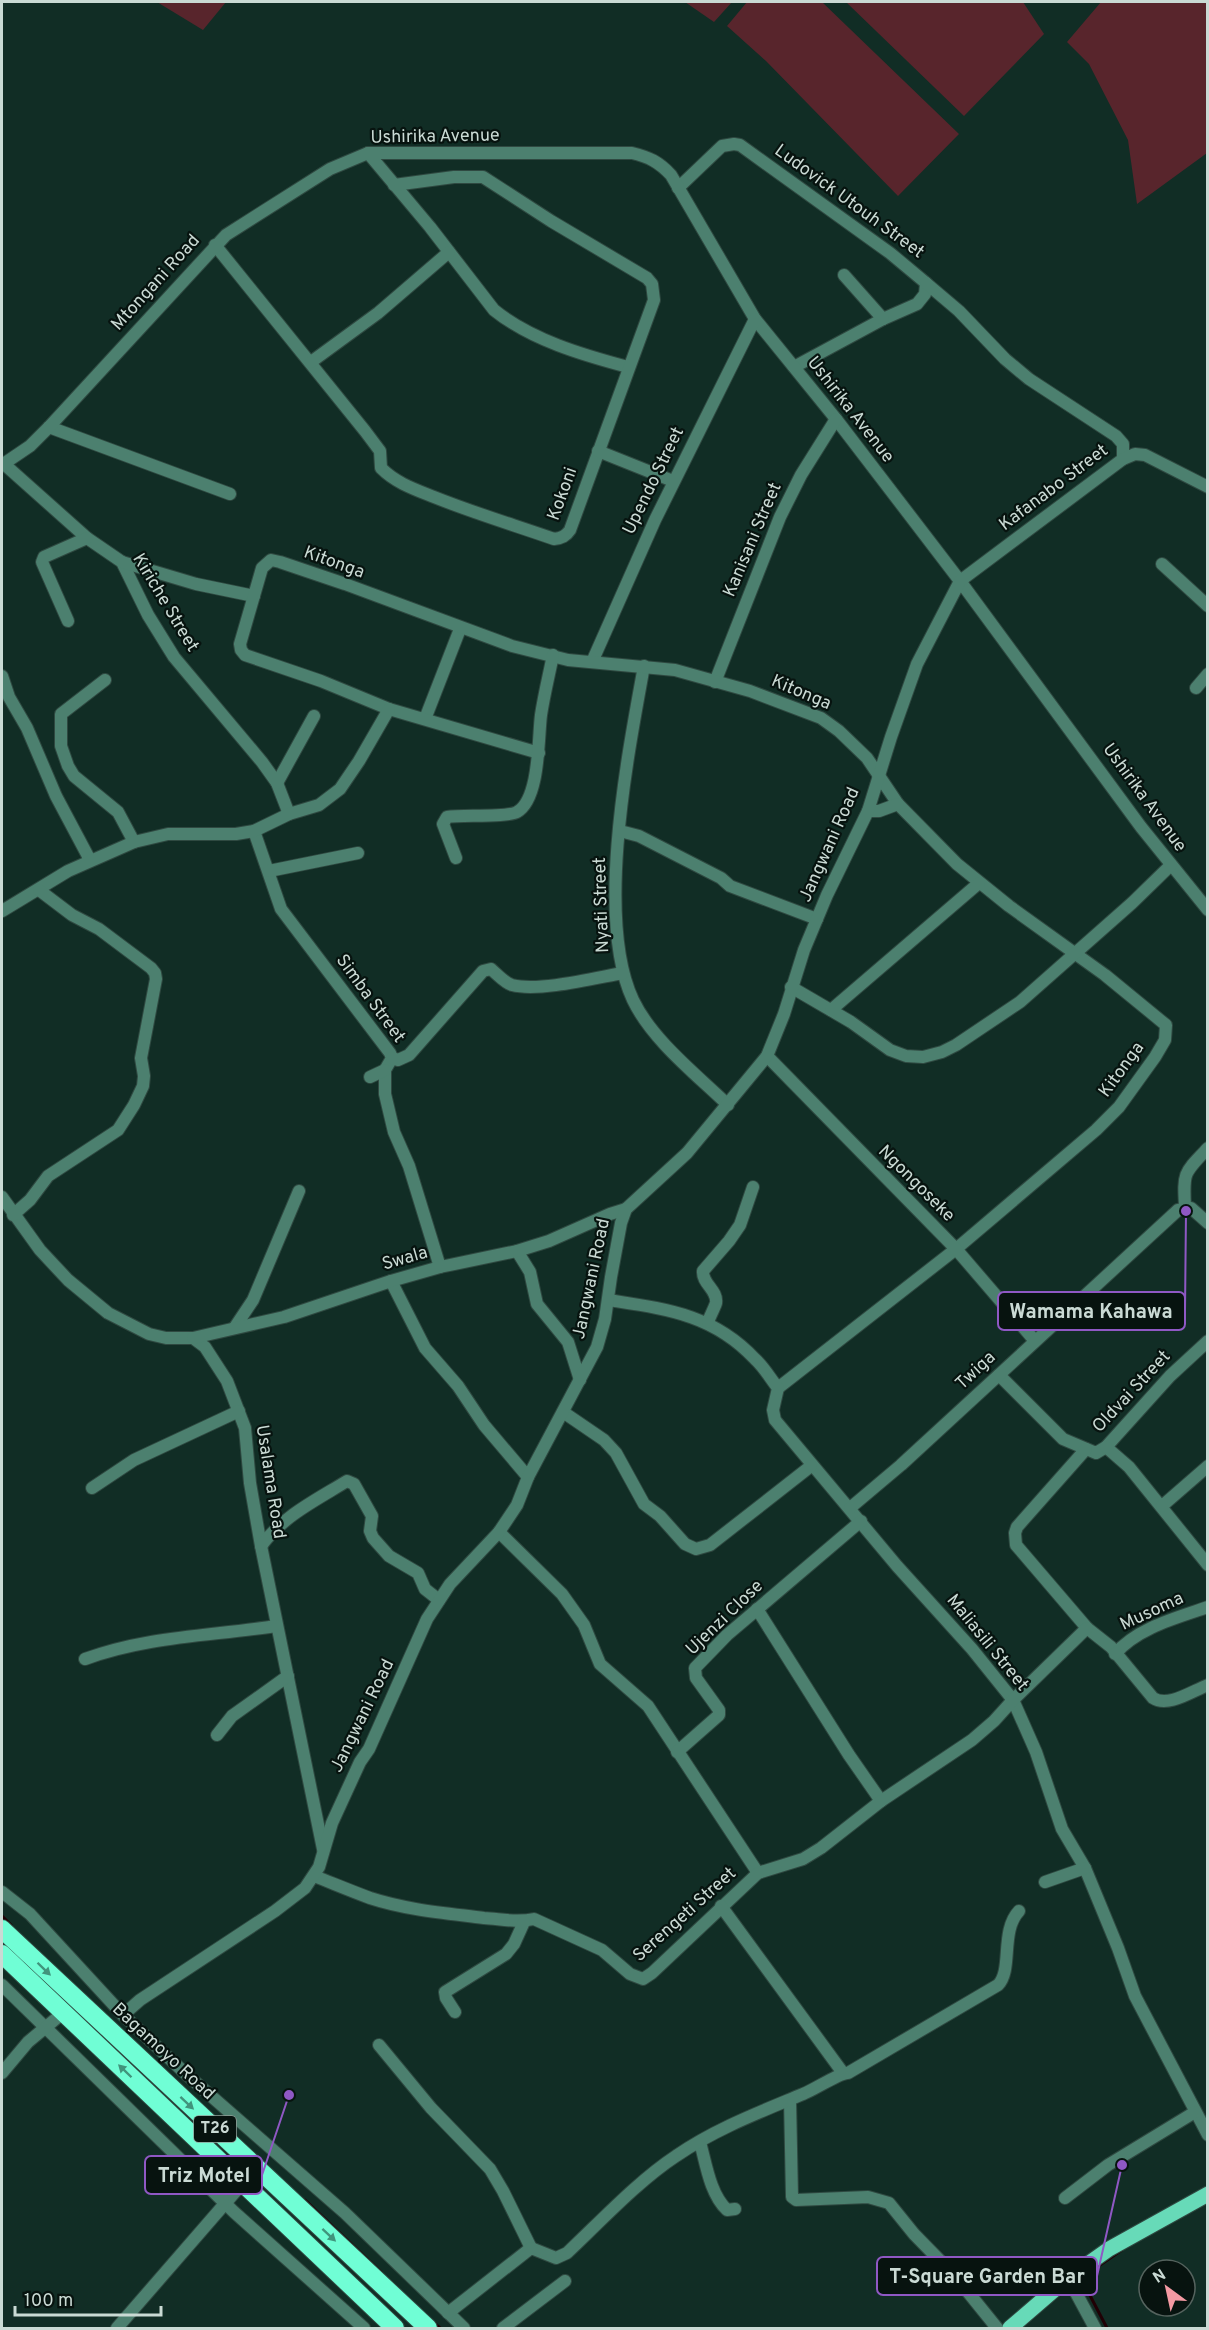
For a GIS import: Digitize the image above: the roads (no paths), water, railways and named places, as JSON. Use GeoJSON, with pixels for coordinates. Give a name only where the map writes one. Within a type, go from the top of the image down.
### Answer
{"type":"FeatureCollection","features":[{"type":"Feature","properties":{"kind":"highway","name":"Bagamoyo Road"},"geometry":{"type":"LineString","coordinates":[[2,1929],[428,2328]]}},
{"type":"Feature","properties":{"kind":"highway","name":"T26"},"geometry":{"type":"LineString","coordinates":[[2,1954],[395,2328]]}},
{"type":"Feature","properties":{"kind":"main road"},"geometry":{"type":"LineString","coordinates":[[1010,2328],[1068,2278],[1109,2249],[1208,2194]]}},
{"type":"Feature","properties":{"kind":"street","name":"Ludovick Utouh Street"},"geometry":{"type":"LineString","coordinates":[[678,188],[722,146],[734,144],[740,146],[890,253],[926,283],[925,294],[917,304],[882,319],[794,367]]}},
{"type":"Feature","properties":{"kind":"street","name":"Ushirika Avenue"},"geometry":{"type":"LineString","coordinates":[[365,155],[632,153],[649,157],[661,165],[671,175],[755,319],[836,419],[960,581],[1171,865],[1207,907]]}},
{"type":"Feature","properties":{"kind":"street"},"geometry":{"type":"LineString","coordinates":[[365,155],[394,185],[494,310],[506,320],[557,344],[628,367]]}},
{"type":"Feature","properties":{"kind":"street","name":"Mtongani Road"},"geometry":{"type":"LineString","coordinates":[[3,465],[30,446],[49,427],[214,245],[330,169],[365,155]]}},
{"type":"Feature","properties":{"kind":"street","name":"Kokoni"},"geometry":{"type":"LineString","coordinates":[[214,245],[374,442],[380,452],[381,468],[391,477],[404,485],[480,516],[554,539],[567,535],[654,300],[652,284],[647,278],[551,221],[483,177],[454,177],[394,185]]}},
{"type":"Feature","properties":{"kind":"street"},"geometry":{"type":"LineString","coordinates":[[311,362],[378,313],[449,252]]}},
{"type":"Feature","properties":{"kind":"street"},"geometry":{"type":"LineString","coordinates":[[844,275],[882,319]]}},
{"type":"Feature","properties":{"kind":"street"},"geometry":{"type":"LineString","coordinates":[[926,283],[959,311],[1005,359],[1029,379],[1121,440],[1124,449],[1123,459]]}},
{"type":"Feature","properties":{"kind":"street","name":"Upendo Street"},"geometry":{"type":"LineString","coordinates":[[592,662],[673,481],[755,319]]}},
{"type":"Feature","properties":{"kind":"street","name":"Kanisani Street"},"geometry":{"type":"LineString","coordinates":[[715,682],[780,517],[801,475],[836,419]]}},
{"type":"Feature","properties":{"kind":"street"},"geometry":{"type":"LineString","coordinates":[[49,427],[230,494]]}},
{"type":"Feature","properties":{"kind":"street"},"geometry":{"type":"LineString","coordinates":[[598,451],[673,481]]}},
{"type":"Feature","properties":{"kind":"street","name":"Kafanabo Street"},"geometry":{"type":"LineString","coordinates":[[960,581],[1123,459],[1135,454],[1145,455],[1208,487]]}},
{"type":"Feature","properties":{"kind":"street","name":"Kiriche Street"},"geometry":{"type":"LineString","coordinates":[[3,465],[87,538],[122,562],[148,615],[174,657],[242,737],[277,783],[289,814]]}},
{"type":"Feature","properties":{"kind":"street"},"geometry":{"type":"LineString","coordinates":[[68,621],[42,562],[44,557],[87,538]]}},
{"type":"Feature","properties":{"kind":"street","name":"Kitonga"},"geometry":{"type":"LineString","coordinates":[[539,753],[389,709],[321,681],[244,655],[240,644],[262,568],[271,560],[345,584],[460,629],[512,646],[568,660],[675,670],[750,691],[821,718],[867,758],[898,804],[979,883],[1077,954],[1166,1025],[1165,1040],[1119,1107],[1096,1130],[956,1249],[778,1388]]}},
{"type":"Feature","properties":{"kind":"street"},"geometry":{"type":"LineString","coordinates":[[122,562],[196,584],[254,596]]}},
{"type":"Feature","properties":{"kind":"street"},"geometry":{"type":"LineString","coordinates":[[1162,564],[1208,606]]}},
{"type":"Feature","properties":{"kind":"street","name":"Jangwani Road"},"geometry":{"type":"LineString","coordinates":[[123,2015],[140,2000],[275,1911],[305,1888],[314,1876],[324,1854],[332,1823],[340,1804],[360,1762],[369,1749],[427,1619],[450,1584],[499,1532],[517,1505],[528,1477],[597,1347],[608,1300],[621,1223],[626,1209],[687,1153],[767,1056],[817,919],[868,811],[917,664],[960,581]]}},
{"type":"Feature","properties":{"kind":"street"},"geometry":{"type":"LineString","coordinates":[[425,719],[460,629]]}},
{"type":"Feature","properties":{"kind":"street"},"geometry":{"type":"LineString","coordinates":[[456,858],[443,824],[447,818],[483,814],[508,815],[519,811],[524,806],[531,789],[539,753],[541,715],[553,655]]}},
{"type":"Feature","properties":{"kind":"street","name":"Nyati Street"},"geometry":{"type":"LineString","coordinates":[[644,666],[620,831],[616,893],[623,973],[633,1001],[655,1033],[728,1105]]}},
{"type":"Feature","properties":{"kind":"street"},"geometry":{"type":"LineString","coordinates":[[1196,688],[1208,674]]}},
{"type":"Feature","properties":{"kind":"street"},"geometry":{"type":"LineString","coordinates":[[2,676],[5,700],[27,728],[56,796],[90,860]]}},
{"type":"Feature","properties":{"kind":"street"},"geometry":{"type":"LineString","coordinates":[[105,680],[61,714],[61,746],[74,776],[118,812],[134,842]]}},
{"type":"Feature","properties":{"kind":"street"},"geometry":{"type":"LineString","coordinates":[[2,910],[39,890],[68,870],[134,842],[168,834],[236,834],[254,831],[289,814],[319,805],[340,789],[389,709]]}},
{"type":"Feature","properties":{"kind":"street"},"geometry":{"type":"LineString","coordinates":[[277,783],[314,716]]}},
{"type":"Feature","properties":{"kind":"street"},"geometry":{"type":"LineString","coordinates":[[868,811],[879,811],[898,804]]}},
{"type":"Feature","properties":{"kind":"street","name":"Simba Street"},"geometry":{"type":"LineString","coordinates":[[254,831],[281,909],[387,1048],[392,1058],[385,1070],[385,1094],[394,1132],[409,1166],[440,1267]]}},
{"type":"Feature","properties":{"kind":"street"},"geometry":{"type":"LineString","coordinates":[[620,831],[639,836],[721,878],[730,886],[817,919]]}},
{"type":"Feature","properties":{"kind":"street"},"geometry":{"type":"LineString","coordinates":[[269,871],[358,854]]}},
{"type":"Feature","properties":{"kind":"street"},"geometry":{"type":"LineString","coordinates":[[791,987],[831,1010],[890,1050],[906,1056],[923,1057],[942,1052],[1020,1002],[1077,954],[1171,865]]}},
{"type":"Feature","properties":{"kind":"street"},"geometry":{"type":"LineString","coordinates":[[831,1010],[979,883]]}},
{"type":"Feature","properties":{"kind":"street"},"geometry":{"type":"LineString","coordinates":[[13,1215],[30,1200],[48,1176],[118,1130],[124,1122],[143,1086],[141,1058],[156,978],[151,968],[99,929],[72,915],[39,890]]}},
{"type":"Feature","properties":{"kind":"street"},"geometry":{"type":"LineString","coordinates":[[392,1058],[398,1060],[409,1055],[483,971],[490,969],[510,985],[535,986],[576,982],[623,973]]}},
{"type":"Feature","properties":{"kind":"street","name":"Ngongoseke"},"geometry":{"type":"LineString","coordinates":[[767,1056],[956,1249],[1035,1341]]}},
{"type":"Feature","properties":{"kind":"street"},"geometry":{"type":"LineString","coordinates":[[370,1077],[385,1070]]}},
{"type":"Feature","properties":{"kind":"street"},"geometry":{"type":"LineString","coordinates":[[1208,1148],[1183,1179],[1185,1206],[1195,1210],[1208,1223]]}},
{"type":"Feature","properties":{"kind":"street"},"geometry":{"type":"LineString","coordinates":[[708,1322],[716,1301],[715,1294],[703,1278],[703,1271],[740,1225],[753,1186]]}},
{"type":"Feature","properties":{"kind":"street"},"geometry":{"type":"LineString","coordinates":[[235,1327],[253,1300],[299,1191]]}},
{"type":"Feature","properties":{"kind":"street"},"geometry":{"type":"LineString","coordinates":[[2,1197],[40,1250],[68,1280],[108,1313],[149,1334],[166,1338],[193,1338]]}},
{"type":"Feature","properties":{"kind":"street","name":"Twiga"},"geometry":{"type":"LineString","coordinates":[[850,1508],[901,1465],[1178,1210],[1186,1207]]}},
{"type":"Feature","properties":{"kind":"street","name":"Swala"},"geometry":{"type":"LineString","coordinates":[[193,1338],[284,1317],[440,1267],[517,1251],[549,1241],[626,1209]]}},
{"type":"Feature","properties":{"kind":"street"},"geometry":{"type":"LineString","coordinates":[[517,1251],[530,1272],[537,1304],[568,1342],[580,1380]]}},
{"type":"Feature","properties":{"kind":"street"},"geometry":{"type":"LineString","coordinates":[[391,1281],[425,1348],[458,1386],[484,1425],[528,1477]]}},
{"type":"Feature","properties":{"kind":"street"},"geometry":{"type":"LineString","coordinates":[[608,1300],[674,1311],[708,1322],[727,1334],[755,1359],[778,1388]]}},
{"type":"Feature","properties":{"kind":"street","name":"Usalama Road"},"geometry":{"type":"LineString","coordinates":[[193,1338],[205,1347],[227,1381],[245,1428],[250,1483],[261,1546],[324,1854]]}},
{"type":"Feature","properties":{"kind":"street","name":"Oldvai Street"},"geometry":{"type":"LineString","coordinates":[[999,1375],[1063,1439],[1096,1454],[1106,1447],[1170,1376],[1208,1341]]}},
{"type":"Feature","properties":{"kind":"street","name":"Maliasili Street"},"geometry":{"type":"LineString","coordinates":[[778,1388],[773,1410],[775,1420],[897,1566],[972,1648],[1013,1700],[1036,1752],[1062,1829],[1085,1868],[1135,1996],[1208,2135]]}},
{"type":"Feature","properties":{"kind":"street"},"geometry":{"type":"LineString","coordinates":[[92,1488],[134,1460],[239,1411]]}},
{"type":"Feature","properties":{"kind":"street"},"geometry":{"type":"LineString","coordinates":[[563,1412],[604,1440],[616,1453],[644,1504],[660,1516],[685,1544],[696,1549],[710,1545],[812,1466]]}},
{"type":"Feature","properties":{"kind":"street"},"geometry":{"type":"LineString","coordinates":[[1106,1447],[1129,1467],[1208,1565]]}},
{"type":"Feature","properties":{"kind":"street"},"geometry":{"type":"LineString","coordinates":[[1086,1449],[1021,1523],[1014,1539],[1024,1556],[1087,1628],[1111,1647],[1158,1702],[1167,1702],[1208,1685]]}},
{"type":"Feature","properties":{"kind":"street"},"geometry":{"type":"LineString","coordinates":[[1162,1506],[1208,1466]]}},
{"type":"Feature","properties":{"kind":"street"},"geometry":{"type":"LineString","coordinates":[[261,1546],[273,1530],[285,1520],[347,1481],[354,1484],[372,1516],[370,1531],[374,1538],[389,1556],[418,1573],[425,1589],[440,1600]]}},
{"type":"Feature","properties":{"kind":"street","name":"Ujenzi Close"},"geometry":{"type":"LineString","coordinates":[[677,1752],[719,1715],[719,1710],[696,1678],[695,1668],[727,1635],[861,1521]]}},
{"type":"Feature","properties":{"kind":"street"},"geometry":{"type":"LineString","coordinates":[[499,1532],[562,1594],[584,1626],[600,1664],[648,1706],[758,1873]]}},
{"type":"Feature","properties":{"kind":"street","name":"Musoma"},"geometry":{"type":"LineString","coordinates":[[1115,1654],[1126,1641],[1208,1607]]}},
{"type":"Feature","properties":{"kind":"street"},"geometry":{"type":"LineString","coordinates":[[757,1609],[880,1801]]}},
{"type":"Feature","properties":{"kind":"street"},"geometry":{"type":"LineString","coordinates":[[85,1659],[115,1648],[149,1641],[276,1626]]}},
{"type":"Feature","properties":{"kind":"street","name":"Serengeti Street"},"geometry":{"type":"LineString","coordinates":[[314,1876],[371,1898],[410,1908],[442,1914],[524,1922],[534,1919],[602,1950],[630,1974],[643,1979],[758,1873],[802,1859],[821,1848],[880,1801],[972,1740],[1087,1628]]}},
{"type":"Feature","properties":{"kind":"street"},"geometry":{"type":"LineString","coordinates":[[217,1735],[232,1716],[288,1676]]}},
{"type":"Feature","properties":{"kind":"street"},"geometry":{"type":"LineString","coordinates":[[1046,1882],[1085,1868]]}},
{"type":"Feature","properties":{"kind":"street"},"geometry":{"type":"LineString","coordinates":[[2,1892],[30,1914],[123,2015],[234,2118],[345,2212],[464,2328]]}},
{"type":"Feature","properties":{"kind":"street"},"geometry":{"type":"LineString","coordinates":[[721,1906],[843,2073]]}},
{"type":"Feature","properties":{"kind":"street"},"geometry":{"type":"LineString","coordinates":[[379,2045],[431,2108],[490,2169],[531,2248],[556,2258],[567,2253],[675,2156],[744,2119],[821,2086],[877,2058],[1000,1983],[1011,1921],[1019,1911]]}},
{"type":"Feature","properties":{"kind":"street"},"geometry":{"type":"LineString","coordinates":[[455,2012],[445,1992],[506,1954],[514,1944],[524,1922]]}},
{"type":"Feature","properties":{"kind":"street"},"geometry":{"type":"LineString","coordinates":[[2,1985],[43,2028],[123,2102],[225,2203],[364,2328]]}},
{"type":"Feature","properties":{"kind":"street"},"geometry":{"type":"LineString","coordinates":[[2,2073],[28,2042],[64,2012]]}},
{"type":"Feature","properties":{"kind":"street"},"geometry":{"type":"LineString","coordinates":[[789,2100],[792,2197],[796,2200],[868,2197],[889,2203],[914,2234],[955,2276],[997,2328]]}},
{"type":"Feature","properties":{"kind":"street"},"geometry":{"type":"LineString","coordinates":[[1065,2198],[1108,2164],[1195,2112]]}},
{"type":"Feature","properties":{"kind":"street"},"geometry":{"type":"LineString","coordinates":[[700,2142],[707,2170],[720,2203],[727,2210],[735,2209]]}},
{"type":"Feature","properties":{"kind":"street"},"geometry":{"type":"LineString","coordinates":[[117,2328],[242,2184]]}},
{"type":"Feature","properties":{"kind":"street"},"geometry":{"type":"LineString","coordinates":[[447,2313],[531,2248]]}},
{"type":"Feature","properties":{"kind":"street"},"geometry":{"type":"LineString","coordinates":[[1068,2278],[1095,2328]]}},
{"type":"Feature","properties":{"kind":"street"},"geometry":{"type":"LineString","coordinates":[[503,2328],[565,2281]]}},
{"type":"Feature","properties":{"kind":"waterway"},"geometry":{"type":"LineString","coordinates":[[2,1916],[11,1925]]}},
{"type":"Feature","properties":{"kind":"waterway"},"geometry":{"type":"LineString","coordinates":[[305,2200],[381,2272]]}},
{"type":"Feature","properties":{"kind":"waterway"},"geometry":{"type":"LineString","coordinates":[[1100,2265],[1122,2250]]}},
{"type":"Feature","properties":{"kind":"waterway"},"geometry":{"type":"LineString","coordinates":[[1083,2276],[1084,2284],[1107,2328]]}},
{"type":"Feature","properties":{"kind":"waterway"},"geometry":{"type":"LineString","coordinates":[[433,2322],[440,2328]]}},
{"type":"Feature","properties":{"kind":"place","name":"Wamama Kahawa"},"geometry":{"type":"Point","coordinates":[1186,1211]}},
{"type":"Feature","properties":{"kind":"place","name":"Triz Motel"},"geometry":{"type":"Point","coordinates":[289,2095]}},
{"type":"Feature","properties":{"kind":"place","name":"T-Square Garden Bar"},"geometry":{"type":"Point","coordinates":[1122,2165]}}]}
